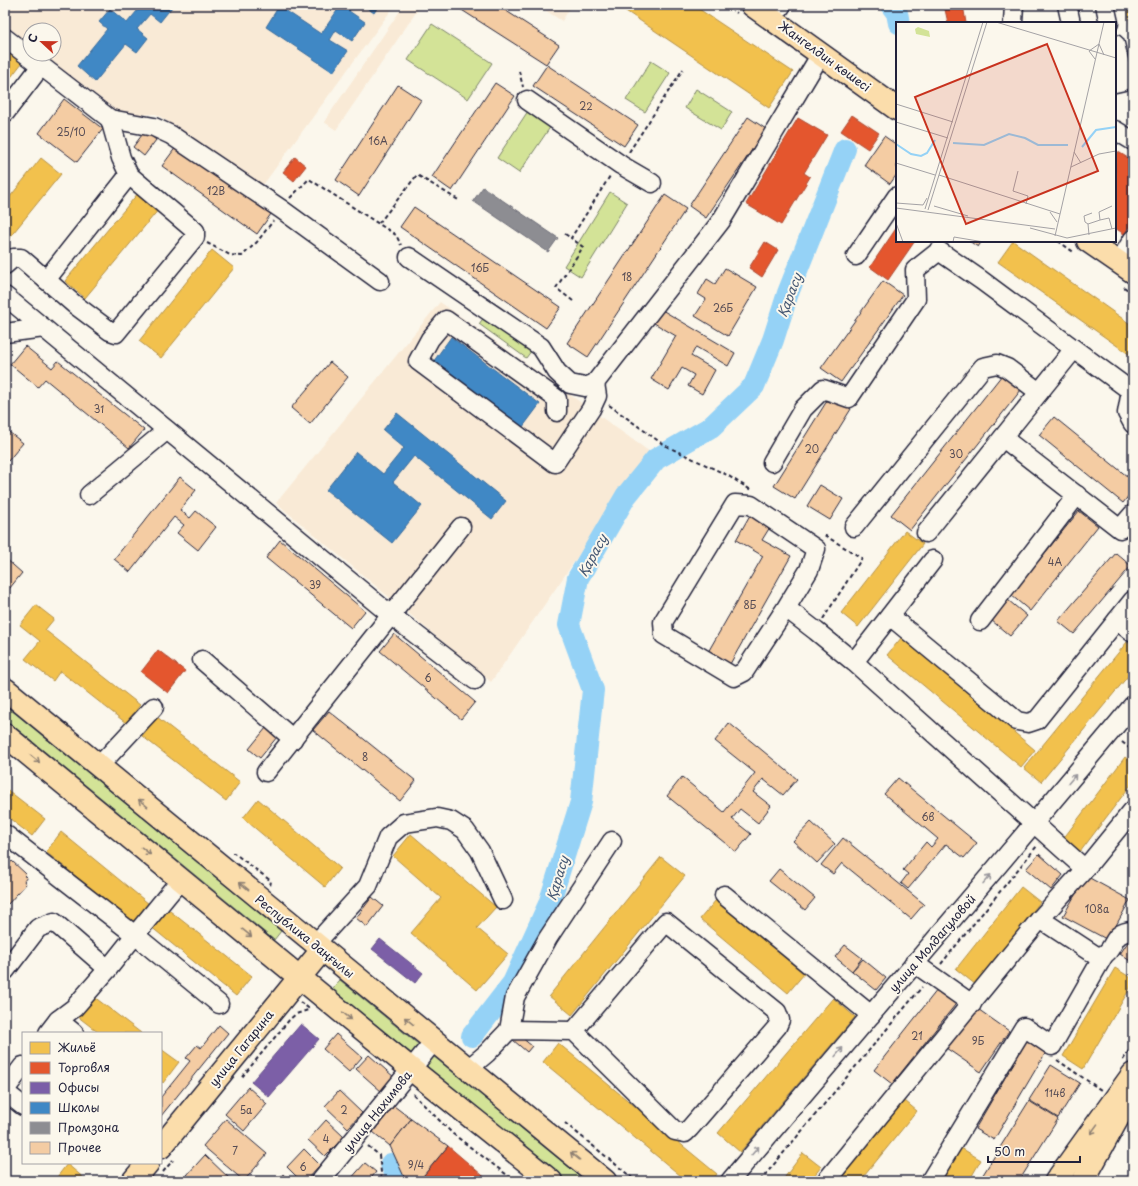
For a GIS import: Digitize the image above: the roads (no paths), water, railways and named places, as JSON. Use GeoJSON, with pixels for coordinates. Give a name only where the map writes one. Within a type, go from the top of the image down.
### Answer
{"type":"FeatureCollection","features":[{"type":"Feature","properties":{"kind":"main road","name":"Жангелдин көшесі"},"geometry":{"type":"LineString","coordinates":[[752,5],[777,11],[786,30],[896,107]]}},
{"type":"Feature","properties":{"kind":"main road"},"geometry":{"type":"LineString","coordinates":[[1089,242],[1126,267]]}},
{"type":"Feature","properties":{"kind":"main road","name":"Республика даңғылы"},"geometry":{"type":"LineString","coordinates":[[5,689],[605,1181]]}},
{"type":"Feature","properties":{"kind":"main road"},"geometry":{"type":"LineString","coordinates":[[5,735],[299,976],[406,1075],[551,1181]]}},
{"type":"Feature","properties":{"kind":"main road","name":"улица Гагарина"},"geometry":{"type":"LineString","coordinates":[[167,1153],[299,976],[319,946]]}},
{"type":"Feature","properties":{"kind":"main road"},"geometry":{"type":"LineString","coordinates":[[1056,1181],[1133,1074]]}},
{"type":"Feature","properties":{"kind":"main road"},"geometry":{"type":"LineString","coordinates":[[1083,1181],[1133,1090]]}},
{"type":"Feature","properties":{"kind":"main road"},"geometry":{"type":"LineString","coordinates":[[134,1181],[154,1169]]}},
{"type":"Feature","properties":{"kind":"street"},"geometry":{"type":"LineString","coordinates":[[1013,22],[1014,5]]}},
{"type":"Feature","properties":{"kind":"street"},"geometry":{"type":"LineString","coordinates":[[1067,5],[1071,22]]}},
{"type":"Feature","properties":{"kind":"street"},"geometry":{"type":"LineString","coordinates":[[1105,5],[1110,22]]}},
{"type":"Feature","properties":{"kind":"street"},"geometry":{"type":"LineString","coordinates":[[5,38],[110,119],[154,127],[171,135],[280,209],[380,281]]}},
{"type":"Feature","properties":{"kind":"street"},"geometry":{"type":"LineString","coordinates":[[1116,48],[1124,81],[1116,83]]}},
{"type":"Feature","properties":{"kind":"street"},"geometry":{"type":"LineString","coordinates":[[557,412],[557,400],[446,320],[430,339],[418,361],[555,463],[590,409],[596,389],[721,221],[822,54]]}},
{"type":"Feature","properties":{"kind":"street"},"geometry":{"type":"LineString","coordinates":[[5,113],[41,66]]}},
{"type":"Feature","properties":{"kind":"street"},"geometry":{"type":"LineString","coordinates":[[527,100],[619,164],[652,183]]}},
{"type":"Feature","properties":{"kind":"street"},"geometry":{"type":"LineString","coordinates":[[5,265],[13,258],[21,258],[74,304],[110,331],[116,332],[195,237],[195,231],[129,175],[121,158],[110,119]]}},
{"type":"Feature","properties":{"kind":"street"},"geometry":{"type":"LineString","coordinates":[[1116,131],[1133,141]]}},
{"type":"Feature","properties":{"kind":"street"},"geometry":{"type":"LineString","coordinates":[[46,280],[129,175]]}},
{"type":"Feature","properties":{"kind":"street"},"geometry":{"type":"LineString","coordinates":[[856,256],[896,197]]}},
{"type":"Feature","properties":{"kind":"street"},"geometry":{"type":"LineString","coordinates":[[1126,267],[1133,239]]}},
{"type":"Feature","properties":{"kind":"street"},"geometry":{"type":"LineString","coordinates":[[772,462],[803,409],[823,389],[850,398],[916,299],[915,270],[939,251],[982,280],[1074,349],[1132,390],[1127,413],[1133,424]]}},
{"type":"Feature","properties":{"kind":"street"},"geometry":{"type":"LineString","coordinates":[[409,257],[541,347],[557,372],[570,384],[596,389]]}},
{"type":"Feature","properties":{"kind":"street"},"geometry":{"type":"LineString","coordinates":[[5,296],[392,616],[475,680]]}},
{"type":"Feature","properties":{"kind":"street"},"geometry":{"type":"LineString","coordinates":[[5,333],[44,328]]}},
{"type":"Feature","properties":{"kind":"street"},"geometry":{"type":"LineString","coordinates":[[926,533],[1074,349]]}},
{"type":"Feature","properties":{"kind":"street"},"geometry":{"type":"LineString","coordinates":[[854,527],[983,366],[997,364],[1007,368],[1039,392]]}},
{"type":"Feature","properties":{"kind":"street"},"geometry":{"type":"LineString","coordinates":[[89,495],[167,430]]}},
{"type":"Feature","properties":{"kind":"street"},"geometry":{"type":"LineString","coordinates":[[1003,438],[1120,529],[1133,514]]}},
{"type":"Feature","properties":{"kind":"street"},"geometry":{"type":"LineString","coordinates":[[980,621],[1077,495]]}},
{"type":"Feature","properties":{"kind":"street"},"geometry":{"type":"LineString","coordinates":[[735,504],[751,505],[816,549],[809,570],[786,608],[744,672],[734,677],[664,635],[663,622],[735,504]]}},
{"type":"Feature","properties":{"kind":"street"},"geometry":{"type":"LineString","coordinates":[[266,772],[392,616],[461,527]]}},
{"type":"Feature","properties":{"kind":"street"},"geometry":{"type":"LineString","coordinates":[[854,662],[932,560]]}},
{"type":"Feature","properties":{"kind":"street"},"geometry":{"type":"LineString","coordinates":[[890,616],[1017,721],[1028,723],[1037,720],[1133,600]]}},
{"type":"Feature","properties":{"kind":"street"},"geometry":{"type":"LineString","coordinates":[[786,608],[854,662],[1085,870]]}},
{"type":"Feature","properties":{"kind":"street"},"geometry":{"type":"LineString","coordinates":[[1117,620],[1133,633]]}},
{"type":"Feature","properties":{"kind":"street"},"geometry":{"type":"LineString","coordinates":[[202,660],[293,739]]}},
{"type":"Feature","properties":{"kind":"street","name":"улица Молдагуловой"},"geometry":{"type":"LineString","coordinates":[[730,1181],[914,963],[1039,830],[1133,705]]}},
{"type":"Feature","properties":{"kind":"street"},"geometry":{"type":"LineString","coordinates":[[99,766],[154,706]]}},
{"type":"Feature","properties":{"kind":"street"},"geometry":{"type":"LineString","coordinates":[[826,1181],[1040,920],[1085,870],[1133,810]]}},
{"type":"Feature","properties":{"kind":"street"},"geometry":{"type":"LineString","coordinates":[[319,946],[368,886],[388,837],[404,823],[437,818],[451,821],[465,830],[480,851],[503,900]]}},
{"type":"Feature","properties":{"kind":"street"},"geometry":{"type":"LineString","coordinates":[[7,838],[135,934],[219,1004]]}},
{"type":"Feature","properties":{"kind":"street"},"geometry":{"type":"LineString","coordinates":[[468,1069],[487,1053],[509,1030],[515,997],[548,938],[612,840]]}},
{"type":"Feature","properties":{"kind":"street"},"geometry":{"type":"LineString","coordinates":[[53,1027],[74,1008],[108,970],[135,934],[181,879]]}},
{"type":"Feature","properties":{"kind":"street"},"geometry":{"type":"LineString","coordinates":[[724,895],[871,1015]]}},
{"type":"Feature","properties":{"kind":"street"},"geometry":{"type":"LineString","coordinates":[[1040,920],[1095,955],[1104,955]]}},
{"type":"Feature","properties":{"kind":"street"},"geometry":{"type":"LineString","coordinates":[[5,971],[38,928],[54,922],[108,970]]}},
{"type":"Feature","properties":{"kind":"street"},"geometry":{"type":"LineString","coordinates":[[509,1030],[574,1031],[674,1130],[684,1133],[690,1128],[777,1027],[780,1020],[777,1012],[666,922],[574,1031]]}},
{"type":"Feature","properties":{"kind":"street"},"geometry":{"type":"LineString","coordinates":[[930,1181],[1024,1027],[1052,1046],[1104,955],[1107,954],[1116,937],[1122,933],[1133,931]]}},
{"type":"Feature","properties":{"kind":"street"},"geometry":{"type":"LineString","coordinates":[[914,963],[972,1004]]}},
{"type":"Feature","properties":{"kind":"street"},"geometry":{"type":"LineString","coordinates":[[53,1027],[70,1032]]}},
{"type":"Feature","properties":{"kind":"street","name":"улица Нахимова"},"geometry":{"type":"LineString","coordinates":[[320,1181],[434,1041]]}},
{"type":"Feature","properties":{"kind":"street"},"geometry":{"type":"LineString","coordinates":[[22,1067],[5,1091],[22,1105]]}},
{"type":"Feature","properties":{"kind":"waterway","name":"Қарасу"},"geometry":{"type":"LineString","coordinates":[[891,5],[897,13],[899,22]]}},
{"type":"Feature","properties":{"kind":"waterway","name":"Қарасу"},"geometry":{"type":"LineString","coordinates":[[472,1036],[513,983],[549,904],[581,802],[593,690],[569,625],[578,578],[626,496],[656,459],[711,427],[754,386],[773,340],[788,293],[845,149]]}},
{"type":"Feature","properties":{"kind":"waterway"},"geometry":{"type":"LineString","coordinates":[[391,1164],[399,1181]]}}]}
